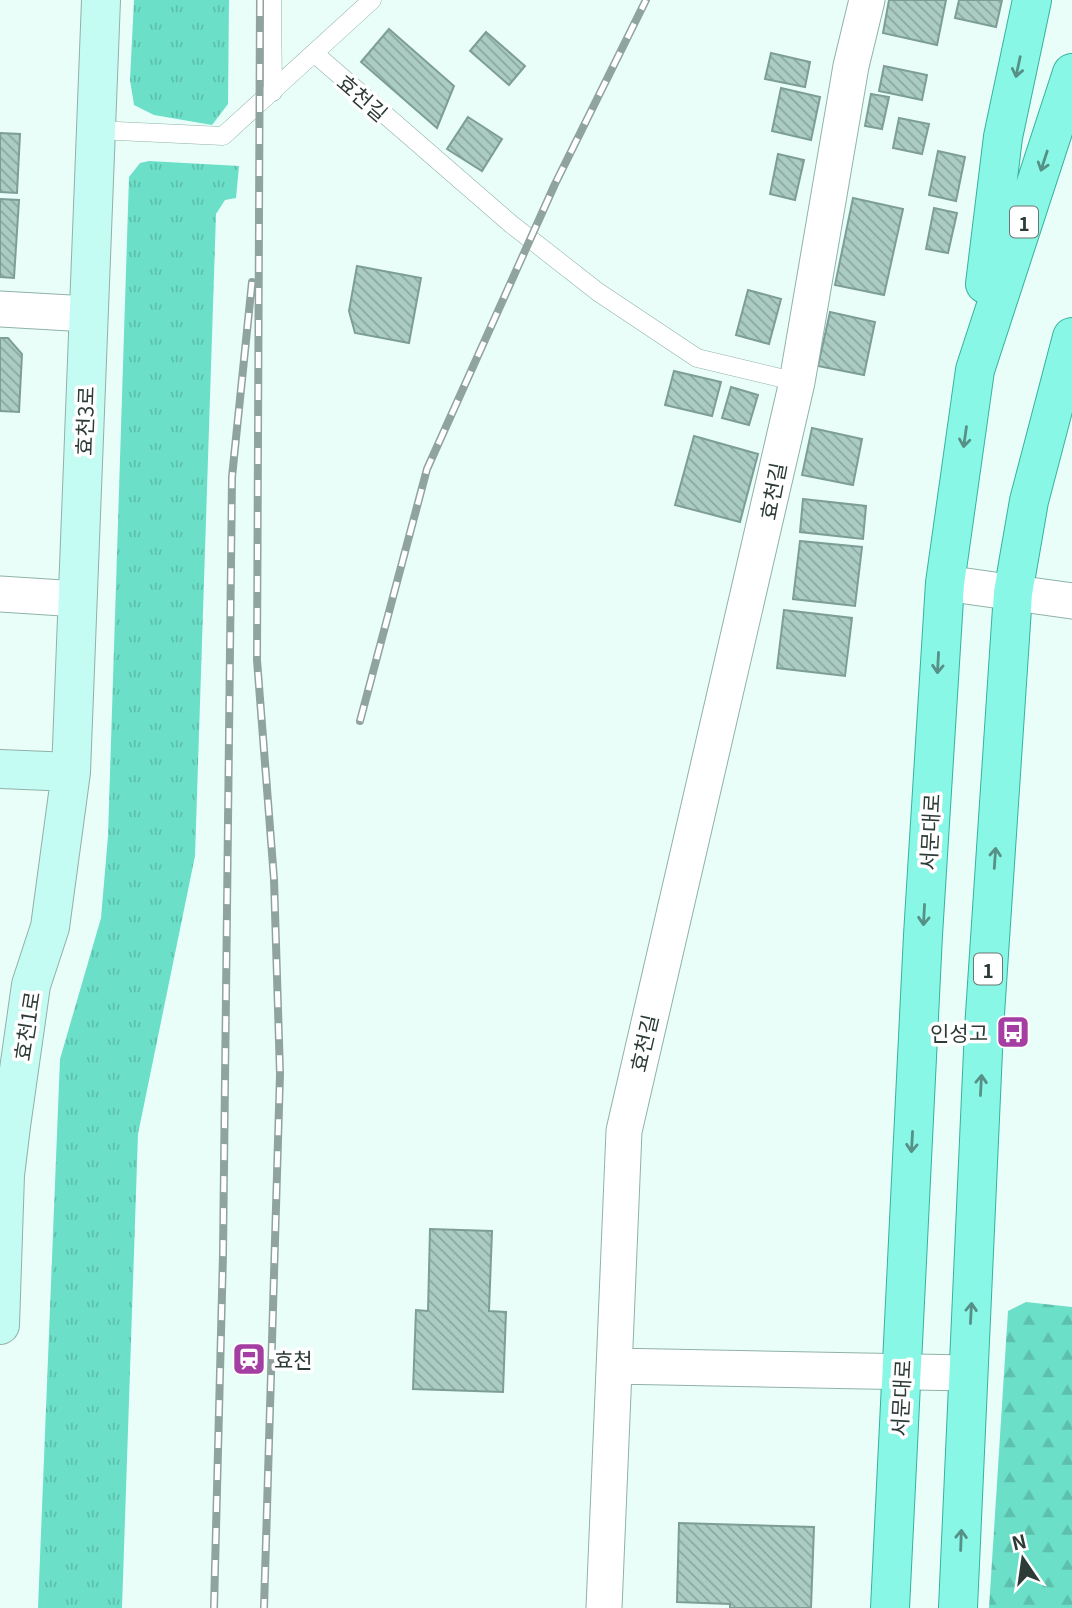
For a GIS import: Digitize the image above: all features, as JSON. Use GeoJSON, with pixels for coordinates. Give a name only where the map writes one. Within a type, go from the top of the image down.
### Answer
{"type":"FeatureCollection","features":[{"type":"Feature","properties":{"kind":"main road"},"geometry":{"type":"LineString","coordinates":[[975,370],[1003,137],[1031,0]]}},
{"type":"Feature","properties":{"kind":"main road","name":"서문대로"},"geometry":{"type":"LineString","coordinates":[[890,1608],[939,633],[975,370],[1072,73]]}},
{"type":"Feature","properties":{"kind":"main road","name":"1"},"geometry":{"type":"LineString","coordinates":[[958,1608],[984,1029],[1013,593],[1029,501],[1072,337]]}},
{"type":"Feature","properties":{"kind":"street","name":"효천3로"},"geometry":{"type":"LineString","coordinates":[[71,772],[101,0]]}},
{"type":"Feature","properties":{"kind":"street","name":"효천길"},"geometry":{"type":"LineString","coordinates":[[604,1608],[624,1130],[760,553],[781,442],[797,382],[848,78],[867,0]]}},
{"type":"Feature","properties":{"kind":"street"},"geometry":{"type":"LineString","coordinates":[[0,309],[88,314]]}},
{"type":"Feature","properties":{"kind":"street"},"geometry":{"type":"LineString","coordinates":[[945,583],[1072,601]]}},
{"type":"Feature","properties":{"kind":"street"},"geometry":{"type":"LineString","coordinates":[[0,594],[78,599]]}},
{"type":"Feature","properties":{"kind":"street"},"geometry":{"type":"LineString","coordinates":[[0,769],[71,772]]}},
{"type":"Feature","properties":{"kind":"street","name":"효천1로"},"geometry":{"type":"LineString","coordinates":[[0,1325],[5,1174],[10,1126],[31,985],[50,927],[71,772]]}},
{"type":"Feature","properties":{"kind":"street"},"geometry":{"type":"LineString","coordinates":[[614,1366],[967,1373]]}},
{"type":"Feature","properties":{"kind":"lane"},"geometry":{"type":"LineString","coordinates":[[272,0],[273,92]]}},
{"type":"Feature","properties":{"kind":"lane"},"geometry":{"type":"LineString","coordinates":[[96,130],[223,136],[372,0]]}},
{"type":"Feature","properties":{"kind":"lane","name":"효천길"},"geometry":{"type":"LineString","coordinates":[[314,53],[511,224],[598,292],[697,358],[797,382]]}},
{"type":"Feature","properties":{"kind":"green space"},"geometry":{"type":"Polygon","coordinates":[[[134,0],[229,0],[228,104],[212,125],[154,115],[134,105],[130,80],[134,0]]]}},
{"type":"Feature","properties":{"kind":"green space"},"geometry":{"type":"Polygon","coordinates":[[[149,161],[239,166],[236,198],[225,200],[216,214],[195,856],[138,1134],[122,1608],[38,1608],[60,1059],[101,918],[108,836],[129,177],[140,163],[149,161]]]}},
{"type":"Feature","properties":{"kind":"green space"},"geometry":{"type":"Polygon","coordinates":[[[1026,1302],[1072,1307],[1072,1608],[989,1608],[1008,1311],[1026,1302]]]}},
{"type":"Feature","properties":{"kind":"building"},"geometry":{"type":"Polygon","coordinates":[[[889,0],[946,0],[937,45],[883,33],[889,0]]]}},
{"type":"Feature","properties":{"kind":"building"},"geometry":{"type":"Polygon","coordinates":[[[959,0],[1002,0],[996,27],[955,18],[959,0]]]}},
{"type":"Feature","properties":{"kind":"building"},"geometry":{"type":"Polygon","coordinates":[[[389,29],[454,86],[437,128],[361,62],[389,29]]]}},
{"type":"Feature","properties":{"kind":"building"},"geometry":{"type":"Polygon","coordinates":[[[486,32],[525,66],[509,85],[470,51],[486,32]]]}},
{"type":"Feature","properties":{"kind":"building"},"geometry":{"type":"Polygon","coordinates":[[[771,53],[810,62],[805,87],[765,79],[771,53]]]}},
{"type":"Feature","properties":{"kind":"building"},"geometry":{"type":"Polygon","coordinates":[[[884,66],[927,75],[922,100],[879,91],[884,66]]]}},
{"type":"Feature","properties":{"kind":"building"},"geometry":{"type":"Polygon","coordinates":[[[781,88],[820,97],[811,140],[772,131],[781,88]]]}},
{"type":"Feature","properties":{"kind":"building"},"geometry":{"type":"Polygon","coordinates":[[[871,94],[889,97],[882,129],[865,126],[871,94]]]}},
{"type":"Feature","properties":{"kind":"building"},"geometry":{"type":"Polygon","coordinates":[[[468,117],[502,139],[482,171],[447,149],[468,117]]]}},
{"type":"Feature","properties":{"kind":"building"},"geometry":{"type":"Polygon","coordinates":[[[899,118],[929,124],[922,154],[893,148],[899,118]]]}},
{"type":"Feature","properties":{"kind":"building"},"geometry":{"type":"Polygon","coordinates":[[[0,133],[20,134],[17,193],[0,192],[0,133]]]}},
{"type":"Feature","properties":{"kind":"building"},"geometry":{"type":"Polygon","coordinates":[[[938,151],[965,157],[956,201],[929,195],[938,151]]]}},
{"type":"Feature","properties":{"kind":"building"},"geometry":{"type":"Polygon","coordinates":[[[778,154],[804,160],[795,200],[770,194],[778,154]]]}},
{"type":"Feature","properties":{"kind":"building"},"geometry":{"type":"Polygon","coordinates":[[[853,198],[903,209],[884,295],[835,285],[853,198]]]}},
{"type":"Feature","properties":{"kind":"building"},"geometry":{"type":"Polygon","coordinates":[[[0,199],[19,200],[14,278],[0,277],[0,199]]]}},
{"type":"Feature","properties":{"kind":"building"},"geometry":{"type":"Polygon","coordinates":[[[934,208],[957,213],[948,253],[926,249],[934,208]]]}},
{"type":"Feature","properties":{"kind":"building"},"geometry":{"type":"Polygon","coordinates":[[[357,266],[421,278],[409,343],[355,333],[349,311],[357,266]]]}},
{"type":"Feature","properties":{"kind":"building"},"geometry":{"type":"Polygon","coordinates":[[[748,290],[781,299],[769,344],[736,335],[748,290]]]}},
{"type":"Feature","properties":{"kind":"building"},"geometry":{"type":"Polygon","coordinates":[[[830,312],[875,322],[864,375],[818,366],[830,312]]]}},
{"type":"Feature","properties":{"kind":"building"},"geometry":{"type":"Polygon","coordinates":[[[0,338],[8,338],[22,354],[19,412],[0,411],[0,338]]]}},
{"type":"Feature","properties":{"kind":"building"},"geometry":{"type":"Polygon","coordinates":[[[674,371],[721,382],[712,416],[665,405],[674,371]]]}},
{"type":"Feature","properties":{"kind":"building"},"geometry":{"type":"Polygon","coordinates":[[[731,387],[758,395],[749,425],[722,418],[731,387]]]}},
{"type":"Feature","properties":{"kind":"building"},"geometry":{"type":"Polygon","coordinates":[[[812,428],[862,439],[853,485],[802,475],[812,428]]]}},
{"type":"Feature","properties":{"kind":"building"},"geometry":{"type":"Polygon","coordinates":[[[694,436],[758,454],[740,522],[675,505],[694,436]]]}},
{"type":"Feature","properties":{"kind":"building"},"geometry":{"type":"Polygon","coordinates":[[[803,499],[866,506],[863,539],[800,532],[803,499]]]}},
{"type":"Feature","properties":{"kind":"building"},"geometry":{"type":"Polygon","coordinates":[[[800,541],[862,547],[855,606],[793,599],[800,541]]]}},
{"type":"Feature","properties":{"kind":"building"},"geometry":{"type":"Polygon","coordinates":[[[784,610],[852,618],[845,676],[777,668],[784,610]]]}},
{"type":"Feature","properties":{"kind":"building"},"geometry":{"type":"Polygon","coordinates":[[[430,1229],[492,1231],[489,1311],[506,1312],[503,1392],[413,1389],[416,1310],[428,1311],[430,1229]]]}},
{"type":"Feature","properties":{"kind":"building"},"geometry":{"type":"Polygon","coordinates":[[[679,1523],[814,1527],[811,1608],[730,1608],[730,1604],[677,1602],[679,1523]]]}},
{"type":"Feature","properties":{"kind":"railway"},"geometry":{"type":"LineString","coordinates":[[260,0],[257,660],[274,879],[280,1074],[264,1608]]}},
{"type":"Feature","properties":{"kind":"railway"},"geometry":{"type":"LineString","coordinates":[[360,721],[427,469],[555,184],[646,0]]}},
{"type":"Feature","properties":{"kind":"railway"},"geometry":{"type":"LineString","coordinates":[[214,1608],[223,1254],[232,477],[252,282]]}},
{"type":"Feature","properties":{"kind":"place","name":"인성고"},"geometry":{"type":"Point","coordinates":[1013,1032]}},
{"type":"Feature","properties":{"kind":"place","name":"효천"},"geometry":{"type":"Point","coordinates":[249,1359]}}]}
